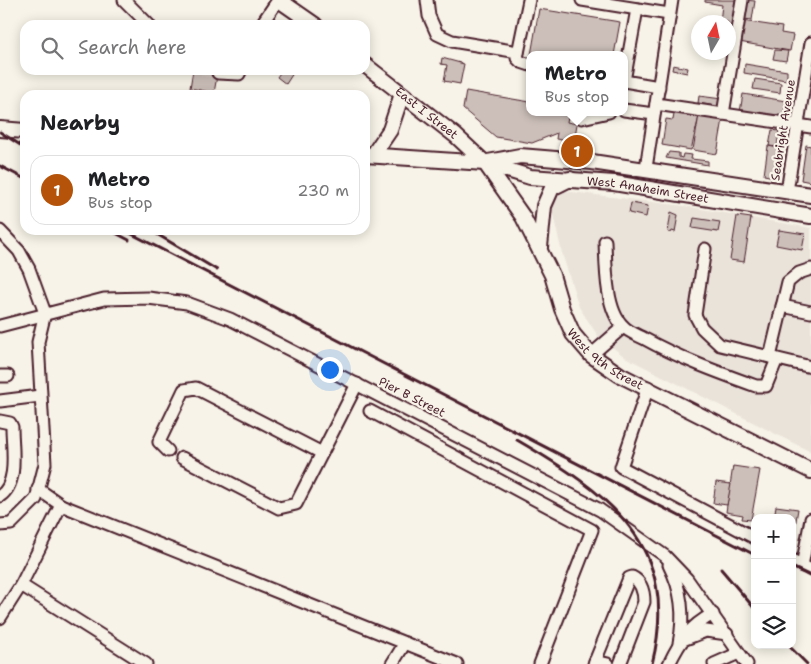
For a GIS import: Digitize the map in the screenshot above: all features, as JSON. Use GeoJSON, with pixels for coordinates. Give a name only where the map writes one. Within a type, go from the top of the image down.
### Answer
{"type":"FeatureCollection","features":[{"type":"Feature","properties":{"kind":"main road"},"geometry":{"type":"LineString","coordinates":[[279,0],[308,20]]}},
{"type":"Feature","properties":{"kind":"main road","name":"East I Street"},"geometry":{"type":"LineString","coordinates":[[370,68],[456,136],[485,163]]}},
{"type":"Feature","properties":{"kind":"main road"},"geometry":{"type":"LineString","coordinates":[[370,154],[390,130],[402,94]]}},
{"type":"Feature","properties":{"kind":"main road"},"geometry":{"type":"LineString","coordinates":[[0,129],[20,131]]}},
{"type":"Feature","properties":{"kind":"main road","name":"West Anaheim Street"},"geometry":{"type":"LineString","coordinates":[[370,155],[485,163],[530,177],[570,179],[643,188],[811,216]]}},
{"type":"Feature","properties":{"kind":"main road","name":"West Anaheim Street"},"geometry":{"type":"LineString","coordinates":[[485,163],[520,156],[646,168],[811,195]]}},
{"type":"Feature","properties":{"kind":"main road","name":"West 9th Street"},"geometry":{"type":"LineString","coordinates":[[485,163],[523,217],[552,275],[562,309],[573,334],[591,355],[620,375],[648,387],[811,471]]}},
{"type":"Feature","properties":{"kind":"main road"},"geometry":{"type":"LineString","coordinates":[[540,251],[544,206],[552,188],[570,179]]}},
{"type":"Feature","properties":{"kind":"street"},"geometry":{"type":"LineString","coordinates":[[124,0],[144,20]]}},
{"type":"Feature","properties":{"kind":"street"},"geometry":{"type":"LineString","coordinates":[[265,20],[279,0]]}},
{"type":"Feature","properties":{"kind":"street"},"geometry":{"type":"LineString","coordinates":[[427,0],[429,16],[437,34],[452,41],[518,55]]}},
{"type":"Feature","properties":{"kind":"street"},"geometry":{"type":"LineString","coordinates":[[526,64],[520,62],[518,55],[529,0]]}},
{"type":"Feature","properties":{"kind":"street"},"geometry":{"type":"LineString","coordinates":[[582,0],[669,14]]}},
{"type":"Feature","properties":{"kind":"street"},"geometry":{"type":"LineString","coordinates":[[646,168],[672,0]]}},
{"type":"Feature","properties":{"kind":"street"},"geometry":{"type":"LineString","coordinates":[[724,114],[742,0]]}},
{"type":"Feature","properties":{"kind":"street"},"geometry":{"type":"LineString","coordinates":[[628,60],[638,9]]}},
{"type":"Feature","properties":{"kind":"street","name":"Seabright Avenue"},"geometry":{"type":"LineString","coordinates":[[787,191],[811,44]]}},
{"type":"Feature","properties":{"kind":"street"},"geometry":{"type":"LineString","coordinates":[[628,82],[659,87]]}},
{"type":"Feature","properties":{"kind":"street"},"geometry":{"type":"LineString","coordinates":[[628,110],[655,109],[724,114],[811,127]]}},
{"type":"Feature","properties":{"kind":"street"},"geometry":{"type":"LineString","coordinates":[[582,118],[591,116]]}},
{"type":"Feature","properties":{"kind":"street"},"geometry":{"type":"LineString","coordinates":[[0,525],[11,524],[36,499],[45,464],[38,342],[45,313],[29,269],[19,251],[1,234]]}},
{"type":"Feature","properties":{"kind":"street"},"geometry":{"type":"LineString","coordinates":[[605,241],[606,276],[614,312],[623,327],[688,360],[756,386],[766,386],[788,282],[800,273],[811,269]]}},
{"type":"Feature","properties":{"kind":"street"},"geometry":{"type":"LineString","coordinates":[[705,249],[695,315],[702,328],[720,345],[811,368]]}},
{"type":"Feature","properties":{"kind":"street","name":"Pier B Street"},"geometry":{"type":"LineString","coordinates":[[0,326],[104,299],[148,298],[187,303],[230,319],[600,510],[665,556],[687,578],[747,664]]}},
{"type":"Feature","properties":{"kind":"street"},"geometry":{"type":"LineString","coordinates":[[782,306],[811,312]]}},
{"type":"Feature","properties":{"kind":"street"},"geometry":{"type":"LineString","coordinates":[[591,355],[623,327]]}},
{"type":"Feature","properties":{"kind":"street"},"geometry":{"type":"LineString","coordinates":[[182,458],[279,508],[296,504],[357,384]]}},
{"type":"Feature","properties":{"kind":"street"},"geometry":{"type":"LineString","coordinates":[[648,387],[622,467],[751,536]]}},
{"type":"Feature","properties":{"kind":"street"},"geometry":{"type":"LineString","coordinates":[[168,451],[159,442],[184,390],[196,388],[322,453]]}},
{"type":"Feature","properties":{"kind":"street"},"geometry":{"type":"LineString","coordinates":[[0,401],[40,396]]}},
{"type":"Feature","properties":{"kind":"street"},"geometry":{"type":"LineString","coordinates":[[370,411],[592,530],[540,664]]}},
{"type":"Feature","properties":{"kind":"street"},"geometry":{"type":"LineString","coordinates":[[0,421],[10,423],[12,427],[12,478],[10,487],[0,496]]}},
{"type":"Feature","properties":{"kind":"street"},"geometry":{"type":"LineString","coordinates":[[38,489],[61,505],[457,664]]}},
{"type":"Feature","properties":{"kind":"street"},"geometry":{"type":"LineString","coordinates":[[0,618],[21,585],[61,505]]}},
{"type":"Feature","properties":{"kind":"street"},"geometry":{"type":"LineString","coordinates":[[802,565],[811,520]]}},
{"type":"Feature","properties":{"kind":"street"},"geometry":{"type":"LineString","coordinates":[[665,556],[681,595],[683,611],[680,643]]}},
{"type":"Feature","properties":{"kind":"street"},"geometry":{"type":"LineString","coordinates":[[608,664],[594,662],[629,578],[632,577],[644,591],[644,602],[620,664]]}},
{"type":"Feature","properties":{"kind":"street"},"geometry":{"type":"LineString","coordinates":[[21,585],[146,664]]}},
{"type":"Feature","properties":{"kind":"street"},"geometry":{"type":"LineString","coordinates":[[669,664],[680,643],[692,627],[713,614]]}},
{"type":"Feature","properties":{"kind":"street"},"geometry":{"type":"LineString","coordinates":[[680,643],[691,635],[706,631],[726,634]]}},
{"type":"Feature","properties":{"kind":"street"},"geometry":{"type":"LineString","coordinates":[[392,664],[405,643]]}},
{"type":"Feature","properties":{"kind":"street"},"geometry":{"type":"LineString","coordinates":[[714,664],[739,653]]}},
{"type":"Feature","properties":{"kind":"shaded area"},"geometry":{"type":"Polygon","coordinates":[[[564,191],[684,206],[811,228],[811,452],[625,357],[598,336],[579,307],[562,253],[551,206],[564,191]]]}},
{"type":"Feature","properties":{"kind":"building"},"geometry":{"type":"Polygon","coordinates":[[[705,0],[741,0],[736,18],[736,15],[721,15],[722,5],[705,2],[705,0]]]}},
{"type":"Feature","properties":{"kind":"building"},"geometry":{"type":"Polygon","coordinates":[[[747,0],[755,1],[752,20],[744,19],[747,0]]]}},
{"type":"Feature","properties":{"kind":"building"},"geometry":{"type":"Polygon","coordinates":[[[539,9],[620,22],[615,51],[532,51],[539,9]]]}},
{"type":"Feature","properties":{"kind":"building"},"geometry":{"type":"Polygon","coordinates":[[[742,21],[782,27],[781,33],[793,35],[790,51],[739,42],[742,21]]]}},
{"type":"Feature","properties":{"kind":"building"},"geometry":{"type":"Polygon","coordinates":[[[775,50],[788,51],[786,61],[773,59],[775,50]]]}},
{"type":"Feature","properties":{"kind":"building"},"geometry":{"type":"Polygon","coordinates":[[[442,58],[464,64],[460,84],[444,81],[447,65],[441,64],[442,58]]]}},
{"type":"Feature","properties":{"kind":"building"},"geometry":{"type":"Polygon","coordinates":[[[745,64],[787,71],[786,80],[744,73],[745,64]]]}},
{"type":"Feature","properties":{"kind":"building"},"geometry":{"type":"Polygon","coordinates":[[[673,65],[688,68],[687,73],[672,70],[673,65]]]}},
{"type":"Feature","properties":{"kind":"building"},"geometry":{"type":"Polygon","coordinates":[[[192,75],[217,75],[215,90],[190,88],[192,75]]]}},
{"type":"Feature","properties":{"kind":"building"},"geometry":{"type":"Polygon","coordinates":[[[278,75],[292,75],[286,84],[277,77],[278,75]]]}},
{"type":"Feature","properties":{"kind":"building"},"geometry":{"type":"Polygon","coordinates":[[[755,79],[781,83],[780,93],[753,89],[755,79]]]}},
{"type":"Feature","properties":{"kind":"building"},"geometry":{"type":"Polygon","coordinates":[[[466,91],[526,101],[526,116],[568,116],[567,122],[577,124],[574,142],[556,139],[557,133],[532,143],[496,137],[463,109],[466,91]]]}},
{"type":"Feature","properties":{"kind":"building"},"geometry":{"type":"Polygon","coordinates":[[[743,94],[786,101],[783,118],[740,112],[743,94]]]}},
{"type":"Feature","properties":{"kind":"building"},"geometry":{"type":"Polygon","coordinates":[[[699,96],[722,99],[720,107],[698,103],[699,96]]]}},
{"type":"Feature","properties":{"kind":"building"},"geometry":{"type":"Polygon","coordinates":[[[675,108],[700,112],[691,150],[662,145],[666,119],[673,120],[675,108]]]}},
{"type":"Feature","properties":{"kind":"building"},"geometry":{"type":"Polygon","coordinates":[[[699,115],[723,119],[717,154],[693,150],[699,115]]]}},
{"type":"Feature","properties":{"kind":"building"},"geometry":{"type":"Polygon","coordinates":[[[772,130],[779,131],[777,147],[769,146],[772,130]]]}},
{"type":"Feature","properties":{"kind":"building"},"geometry":{"type":"Polygon","coordinates":[[[806,145],[811,146],[811,182],[801,180],[806,145]]]}},
{"type":"Feature","properties":{"kind":"building"},"geometry":{"type":"Polygon","coordinates":[[[768,146],[779,148],[774,177],[764,175],[768,146]]]}},
{"type":"Feature","properties":{"kind":"building"},"geometry":{"type":"Polygon","coordinates":[[[669,152],[679,153],[679,157],[682,158],[683,154],[692,155],[691,159],[708,161],[708,165],[666,158],[669,152]]]}},
{"type":"Feature","properties":{"kind":"building"},"geometry":{"type":"Polygon","coordinates":[[[631,203],[648,206],[646,217],[629,213],[631,203]]]}},
{"type":"Feature","properties":{"kind":"building"},"geometry":{"type":"Polygon","coordinates":[[[671,212],[678,215],[675,232],[672,231],[671,233],[668,232],[671,212]]]}},
{"type":"Feature","properties":{"kind":"building"},"geometry":{"type":"Polygon","coordinates":[[[737,216],[751,218],[744,262],[730,260],[737,216]]]}},
{"type":"Feature","properties":{"kind":"building"},"geometry":{"type":"Polygon","coordinates":[[[694,218],[720,222],[718,232],[692,228],[694,218]]]}},
{"type":"Feature","properties":{"kind":"building"},"geometry":{"type":"Polygon","coordinates":[[[779,230],[805,234],[802,250],[776,245],[779,230]]]}},
{"type":"Feature","properties":{"kind":"building"},"geometry":{"type":"Polygon","coordinates":[[[733,466],[760,470],[751,520],[742,519],[743,515],[726,512],[733,466]]]}},
{"type":"Feature","properties":{"kind":"building"},"geometry":{"type":"Polygon","coordinates":[[[716,482],[731,484],[727,505],[713,503],[716,482]]]}},
{"type":"Feature","properties":{"kind":"building"},"geometry":{"type":"Polygon","coordinates":[[[776,506],[798,509],[796,521],[796,514],[775,514],[776,506]]]}},
{"type":"Feature","properties":{"kind":"railway"},"geometry":{"type":"LineString","coordinates":[[0,132],[20,145]]}},
{"type":"Feature","properties":{"kind":"railway"},"geometry":{"type":"LineString","coordinates":[[0,166],[20,176]]}},
{"type":"Feature","properties":{"kind":"railway"},"geometry":{"type":"LineString","coordinates":[[120,235],[129,240]]}},
{"type":"Feature","properties":{"kind":"railway"},"geometry":{"type":"LineString","coordinates":[[134,235],[751,553]]}},
{"type":"Feature","properties":{"kind":"railway"},"geometry":{"type":"LineString","coordinates":[[158,235],[217,270]]}},
{"type":"Feature","properties":{"kind":"railway"},"geometry":{"type":"LineString","coordinates":[[517,440],[581,481],[608,503],[630,527],[646,555],[656,586],[659,622],[652,664]]}},
{"type":"Feature","properties":{"kind":"railway"},"geometry":{"type":"LineString","coordinates":[[721,569],[751,604]]}},
{"type":"Feature","properties":{"kind":"railway"},"geometry":{"type":"LineString","coordinates":[[796,569],[811,576]]}},
{"type":"Feature","properties":{"kind":"railway"},"geometry":{"type":"LineString","coordinates":[[792,649],[807,664]]}},
{"type":"Feature","properties":{"kind":"place","name":"Metro"},"geometry":{"type":"Point","coordinates":[577,151]}}]}
